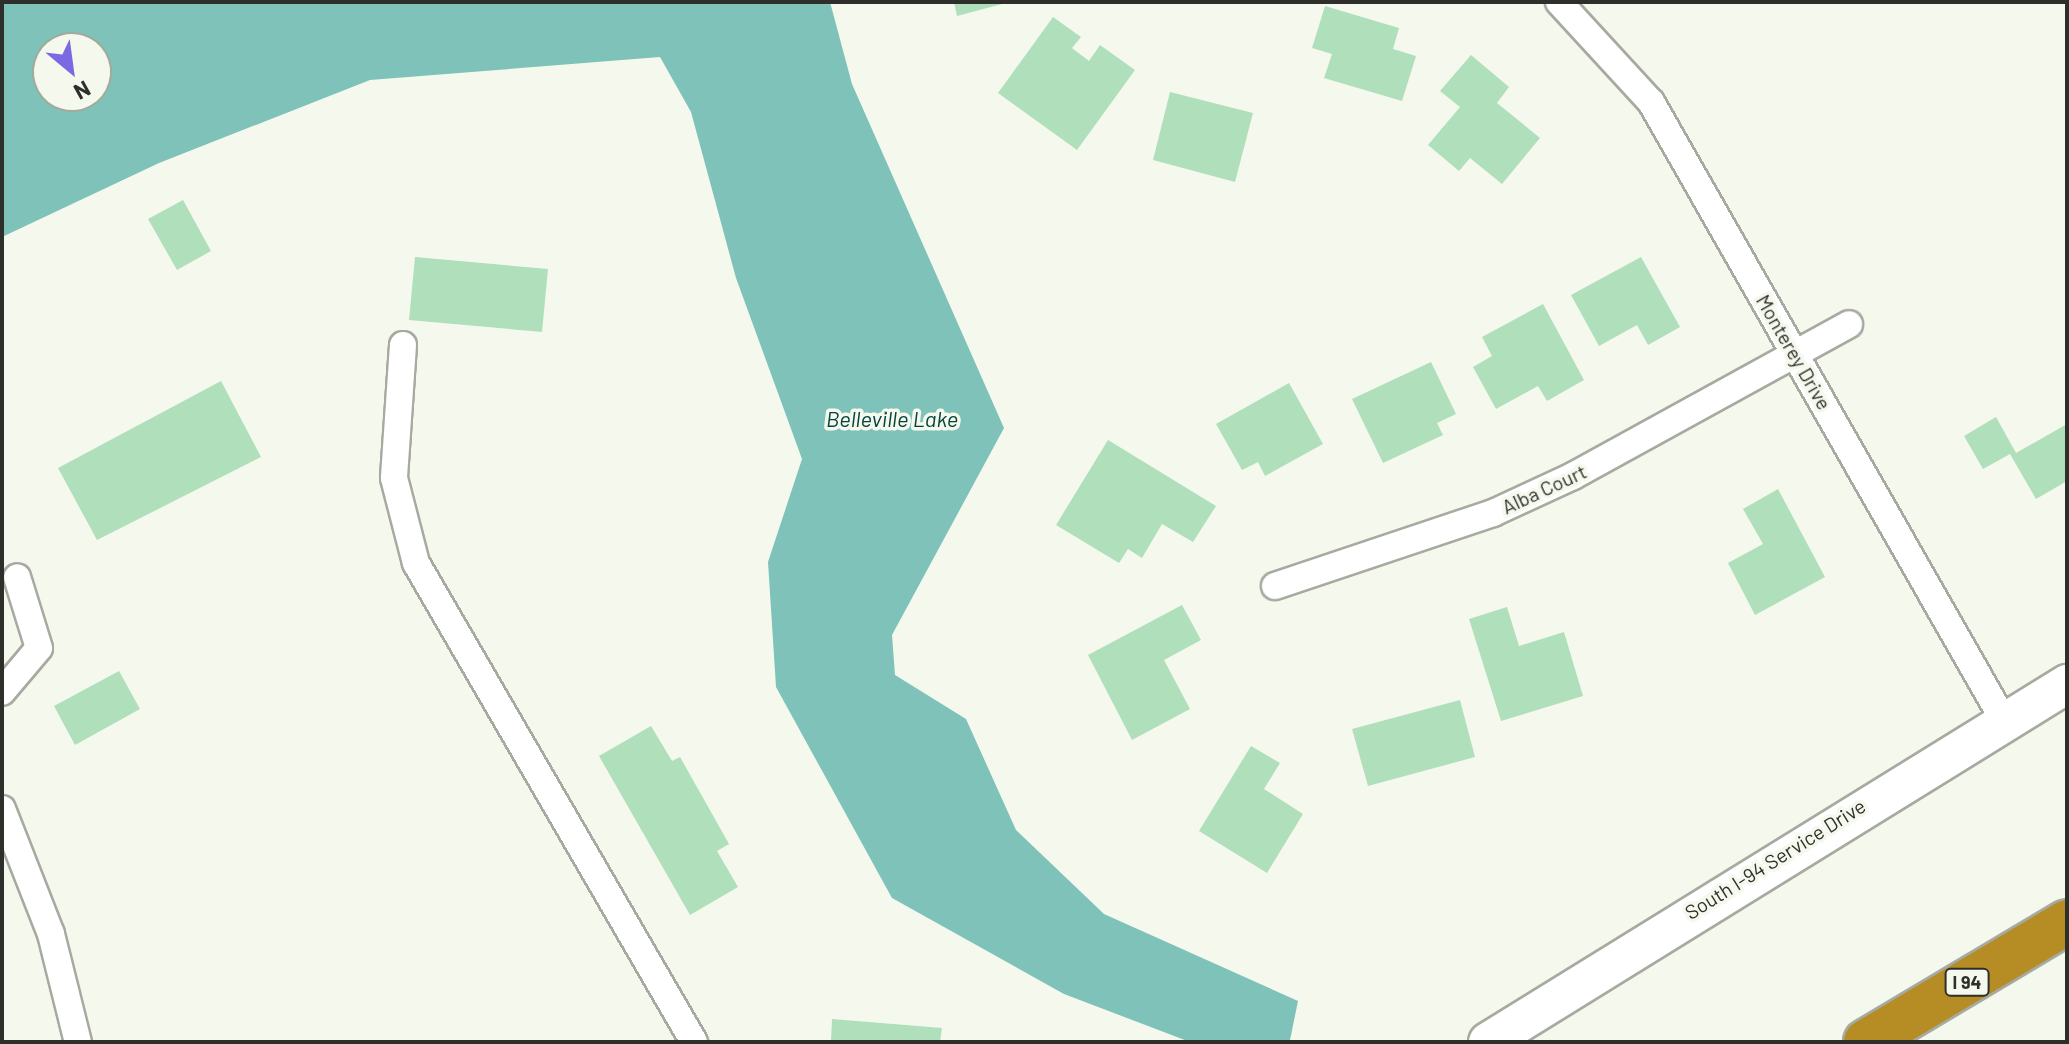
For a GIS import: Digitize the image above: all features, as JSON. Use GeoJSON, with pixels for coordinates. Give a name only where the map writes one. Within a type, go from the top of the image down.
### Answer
{"type":"FeatureCollection","features":[{"type":"Feature","properties":{"kind":"highway","name":"I 94"},"geometry":{"type":"LineString","coordinates":[[1866,1042],[2067,922]]}},
{"type":"Feature","properties":{"kind":"street","name":"Monterey Drive"},"geometry":{"type":"LineString","coordinates":[[1559,2],[1651,102],[2004,721]]}},
{"type":"Feature","properties":{"kind":"street","name":"Alba Court"},"geometry":{"type":"LineString","coordinates":[[1275,586],[1560,483],[1849,324]]}},
{"type":"Feature","properties":{"kind":"street"},"geometry":{"type":"LineString","coordinates":[[403,345],[394,478],[416,563],[694,1042]]}},
{"type":"Feature","properties":{"kind":"street"},"geometry":{"type":"LineString","coordinates":[[2,692],[39,648],[17,577]]}},
{"type":"Feature","properties":{"kind":"street","name":"South I-94 Service Drive"},"geometry":{"type":"LineString","coordinates":[[1488,1042],[2067,684]]}},
{"type":"Feature","properties":{"kind":"street"},"geometry":{"type":"LineString","coordinates":[[2,809],[51,934],[78,1042]]}},
{"type":"Feature","properties":{"kind":"water","name":"Belleville Lake"},"geometry":{"type":"Polygon","coordinates":[[[2,2],[830,2],[852,84],[1004,428],[892,635],[895,675],[966,719],[1016,830],[1104,914],[1298,1001],[1290,1040],[1190,1042],[1064,994],[892,898],[776,687],[768,562],[802,459],[736,278],[691,112],[660,57],[370,80],[159,163],[2,237],[2,2]]]}},
{"type":"Feature","properties":{"kind":"building"},"geometry":{"type":"Polygon","coordinates":[[[954,2],[1006,2],[1006,3],[957,16],[954,2]]]}},
{"type":"Feature","properties":{"kind":"building"},"geometry":{"type":"Polygon","coordinates":[[[1325,6],[1399,28],[1393,49],[1416,56],[1402,101],[1324,78],[1332,54],[1312,48],[1325,6]]]}},
{"type":"Feature","properties":{"kind":"building"},"geometry":{"type":"Polygon","coordinates":[[[1053,17],[1081,37],[1072,48],[1089,61],[1100,45],[1135,70],[1077,150],[998,93],[1053,17]]]}},
{"type":"Feature","properties":{"kind":"building"},"geometry":{"type":"Polygon","coordinates":[[[1471,55],[1509,87],[1497,103],[1540,138],[1502,184],[1470,158],[1459,171],[1428,145],[1460,107],[1440,91],[1471,55]]]}},
{"type":"Feature","properties":{"kind":"building"},"geometry":{"type":"Polygon","coordinates":[[[1170,92],[1253,113],[1235,182],[1153,160],[1170,92]]]}},
{"type":"Feature","properties":{"kind":"building"},"geometry":{"type":"Polygon","coordinates":[[[183,200],[211,251],[177,270],[148,219],[183,200]]]}},
{"type":"Feature","properties":{"kind":"building"},"geometry":{"type":"Polygon","coordinates":[[[415,257],[548,269],[542,332],[409,320],[415,257]]]}},
{"type":"Feature","properties":{"kind":"building"},"geometry":{"type":"Polygon","coordinates":[[[1641,257],[1680,327],[1648,345],[1637,325],[1599,346],[1571,295],[1641,257]]]}},
{"type":"Feature","properties":{"kind":"building"},"geometry":{"type":"Polygon","coordinates":[[[1543,304],[1584,380],[1547,401],[1538,386],[1496,409],[1473,367],[1492,356],[1482,337],[1543,304]]]}},
{"type":"Feature","properties":{"kind":"building"},"geometry":{"type":"Polygon","coordinates":[[[1431,362],[1456,414],[1437,423],[1443,435],[1383,463],[1352,399],[1431,362]]]}},
{"type":"Feature","properties":{"kind":"building"},"geometry":{"type":"Polygon","coordinates":[[[221,381],[261,457],[97,540],[58,468],[221,381]]]}},
{"type":"Feature","properties":{"kind":"building"},"geometry":{"type":"Polygon","coordinates":[[[1289,383],[1323,444],[1265,476],[1258,462],[1242,470],[1216,424],[1289,383]]]}},
{"type":"Feature","properties":{"kind":"building"},"geometry":{"type":"Polygon","coordinates":[[[1996,417],[2016,453],[2067,424],[2067,481],[2036,499],[2010,454],[1983,469],[1964,436],[1996,417]]]}},
{"type":"Feature","properties":{"kind":"building"},"geometry":{"type":"Polygon","coordinates":[[[1108,440],[1216,506],[1193,542],[1162,524],[1142,558],[1128,549],[1119,563],[1056,525],[1108,440]]]}},
{"type":"Feature","properties":{"kind":"building"},"geometry":{"type":"Polygon","coordinates":[[[1778,489],[1825,577],[1755,615],[1728,563],[1763,544],[1743,509],[1778,489]]]}},
{"type":"Feature","properties":{"kind":"building"},"geometry":{"type":"Polygon","coordinates":[[[1182,605],[1201,640],[1164,660],[1190,709],[1132,740],[1088,655],[1182,605]]]}},
{"type":"Feature","properties":{"kind":"building"},"geometry":{"type":"Polygon","coordinates":[[[1507,607],[1519,646],[1564,632],[1583,696],[1501,721],[1469,619],[1507,607]]]}},
{"type":"Feature","properties":{"kind":"building"},"geometry":{"type":"Polygon","coordinates":[[[119,671],[140,709],[75,745],[54,706],[119,671]]]}},
{"type":"Feature","properties":{"kind":"building"},"geometry":{"type":"Polygon","coordinates":[[[1460,700],[1475,757],[1368,786],[1352,729],[1460,700]]]}},
{"type":"Feature","properties":{"kind":"building"},"geometry":{"type":"Polygon","coordinates":[[[651,726],[672,761],[680,757],[729,844],[717,851],[738,887],[690,915],[599,756],[651,726]]]}},
{"type":"Feature","properties":{"kind":"building"},"geometry":{"type":"Polygon","coordinates":[[[1251,746],[1280,763],[1264,789],[1303,814],[1267,873],[1199,831],[1251,746]]]}},
{"type":"Feature","properties":{"kind":"building"},"geometry":{"type":"Polygon","coordinates":[[[832,1019],[942,1028],[940,1042],[831,1042],[832,1019]]]}}]}
